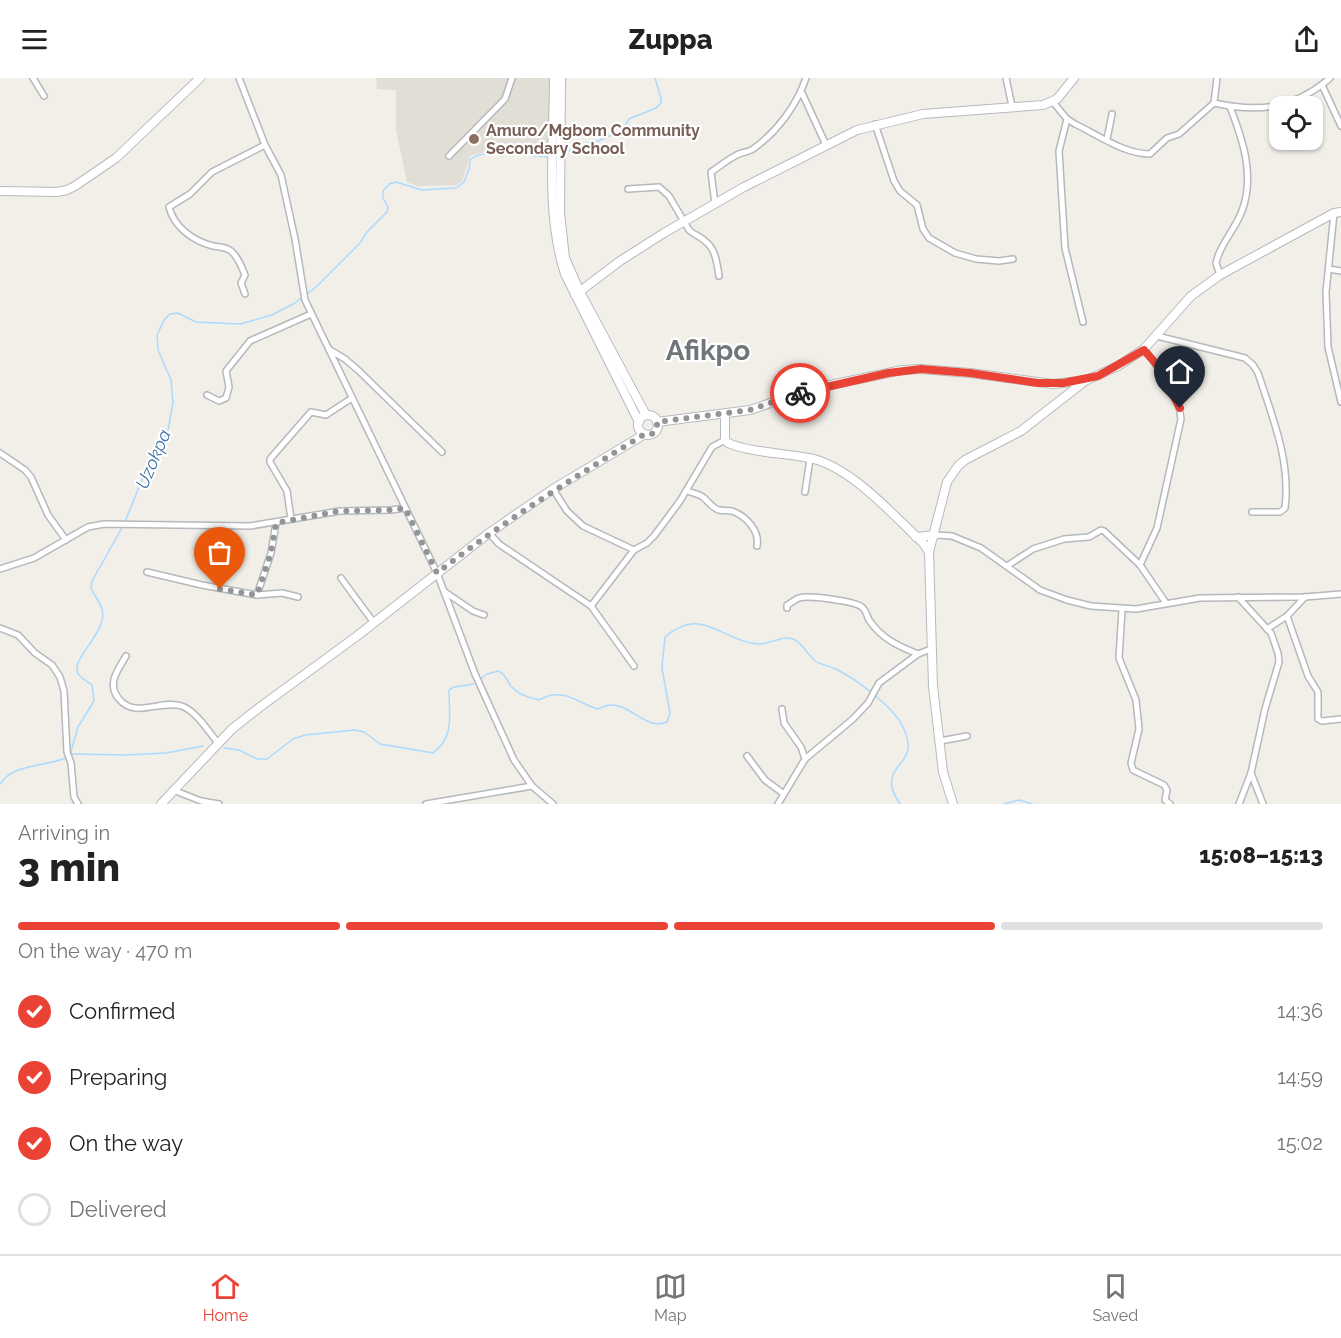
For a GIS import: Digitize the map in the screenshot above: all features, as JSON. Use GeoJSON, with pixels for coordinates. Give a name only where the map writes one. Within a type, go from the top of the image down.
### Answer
{"type":"FeatureCollection","features":[{"type":"Feature","properties":{"kind":"street"},"geometry":{"type":"LineString","coordinates":[[33,78],[44,96]]}},
{"type":"Feature","properties":{"kind":"street"},"geometry":{"type":"LineString","coordinates":[[0,191],[57,192],[75,186],[116,158],[200,78]]}},
{"type":"Feature","properties":{"kind":"street"},"geometry":{"type":"LineString","coordinates":[[239,78],[265,145],[281,176],[295,239],[302,293],[311,314],[437,573],[475,674],[514,760],[532,786],[553,804]]}},
{"type":"Feature","properties":{"kind":"street"},"geometry":{"type":"LineString","coordinates":[[449,156],[505,99],[512,78]]}},
{"type":"Feature","properties":{"kind":"street"},"geometry":{"type":"LineString","coordinates":[[554,78],[553,178],[556,237],[565,274],[578,293],[646,415],[657,422]]}},
{"type":"Feature","properties":{"kind":"street"},"geometry":{"type":"LineString","coordinates":[[561,78],[560,213],[565,258],[578,293],[639,422],[639,429],[645,434]]}},
{"type":"Feature","properties":{"kind":"street"},"geometry":{"type":"LineString","coordinates":[[715,204],[711,172],[736,154],[752,150],[763,140],[785,117],[801,93],[806,78]]}},
{"type":"Feature","properties":{"kind":"street"},"geometry":{"type":"LineString","coordinates":[[1006,78],[1012,106]]}},
{"type":"Feature","properties":{"kind":"street"},"geometry":{"type":"LineString","coordinates":[[578,293],[620,261],[684,221],[826,145],[875,124],[923,114],[1043,105],[1053,102],[1074,78]]}},
{"type":"Feature","properties":{"kind":"street"},"geometry":{"type":"LineString","coordinates":[[1053,102],[1067,119],[1140,154],[1150,154],[1167,138],[1179,134],[1214,104],[1217,78]]}},
{"type":"Feature","properties":{"kind":"street"},"geometry":{"type":"LineString","coordinates":[[1214,104],[1253,110],[1276,106],[1304,96],[1330,78]]}},
{"type":"Feature","properties":{"kind":"street"},"geometry":{"type":"LineString","coordinates":[[1322,85],[1341,126]]}},
{"type":"Feature","properties":{"kind":"street"},"geometry":{"type":"LineString","coordinates":[[801,93],[826,145]]}},
{"type":"Feature","properties":{"kind":"street"},"geometry":{"type":"LineString","coordinates":[[1220,275],[1216,263],[1242,212],[1248,167],[1241,137],[1230,107]]}},
{"type":"Feature","properties":{"kind":"street"},"geometry":{"type":"LineString","coordinates":[[1107,140],[1112,114]]}},
{"type":"Feature","properties":{"kind":"street"},"geometry":{"type":"LineString","coordinates":[[1067,119],[1059,151],[1065,248],[1083,322]]}},
{"type":"Feature","properties":{"kind":"street"},"geometry":{"type":"LineString","coordinates":[[875,124],[894,181],[900,191],[917,205],[923,229],[929,238],[955,252],[976,259],[999,261],[1013,259]]}},
{"type":"Feature","properties":{"kind":"street"},"geometry":{"type":"LineString","coordinates":[[245,294],[241,283],[245,275],[239,259],[229,249],[211,245],[185,232],[174,222],[169,207],[190,194],[212,172],[265,145]]}},
{"type":"Feature","properties":{"kind":"street"},"geometry":{"type":"LineString","coordinates":[[628,189],[659,187],[669,196],[693,234],[709,243],[713,249],[719,276]]}},
{"type":"Feature","properties":{"kind":"street"},"geometry":{"type":"LineString","coordinates":[[954,804],[943,772],[931,649],[929,552],[947,482],[958,466],[975,454],[1021,431],[1087,380],[1118,366],[1144,350],[1191,296],[1220,275],[1338,212]]}},
{"type":"Feature","properties":{"kind":"street"},"geometry":{"type":"LineString","coordinates":[[1338,212],[1326,292],[1328,348],[1341,402]]}},
{"type":"Feature","properties":{"kind":"street"},"geometry":{"type":"LineString","coordinates":[[1329,268],[1341,271]]}},
{"type":"Feature","properties":{"kind":"street"},"geometry":{"type":"LineString","coordinates":[[207,395],[219,401],[226,398],[229,387],[226,371],[250,341],[311,314]]}},
{"type":"Feature","properties":{"kind":"street"},"geometry":{"type":"LineString","coordinates":[[1156,336],[1245,358],[1258,373],[1282,451],[1286,476],[1286,501],[1285,508],[1280,512],[1252,512]]}},
{"type":"Feature","properties":{"kind":"street"},"geometry":{"type":"LineString","coordinates":[[330,350],[359,371],[442,452]]}},
{"type":"Feature","properties":{"kind":"street"},"geometry":{"type":"LineString","coordinates":[[1140,565],[1157,528],[1181,418],[1175,397],[1157,365],[1144,350]]}},
{"type":"Feature","properties":{"kind":"street"},"geometry":{"type":"LineString","coordinates":[[657,422],[725,414],[783,400],[811,389],[902,370],[921,369],[970,373],[1056,384],[1087,380]]}},
{"type":"Feature","properties":{"kind":"street"},"geometry":{"type":"LineString","coordinates":[[1056,384],[1064,389],[1065,397]]}},
{"type":"Feature","properties":{"kind":"street"},"geometry":{"type":"LineString","coordinates":[[291,519],[287,491],[270,459],[311,412],[326,415],[352,398]]}},
{"type":"Feature","properties":{"kind":"street"},"geometry":{"type":"LineString","coordinates":[[725,414],[725,440]]}},
{"type":"Feature","properties":{"kind":"street"},"geometry":{"type":"LineString","coordinates":[[639,422],[646,415]]}},
{"type":"Feature","properties":{"kind":"street"},"geometry":{"type":"LineString","coordinates":[[161,804],[232,729],[260,707],[374,623],[489,533],[554,489],[645,434],[652,434],[655,432],[657,422]]}},
{"type":"Feature","properties":{"kind":"street"},"geometry":{"type":"LineString","coordinates":[[725,440],[734,446],[810,459],[831,466],[866,490],[929,552]]}},
{"type":"Feature","properties":{"kind":"street"},"geometry":{"type":"LineString","coordinates":[[591,606],[634,550],[654,536],[687,491],[712,447],[725,440]]}},
{"type":"Feature","properties":{"kind":"street"},"geometry":{"type":"LineString","coordinates":[[0,453],[25,470],[31,477],[48,515],[66,540]]}},
{"type":"Feature","properties":{"kind":"street"},"geometry":{"type":"LineString","coordinates":[[805,492],[810,459]]}},
{"type":"Feature","properties":{"kind":"street"},"geometry":{"type":"LineString","coordinates":[[554,489],[567,511],[584,526],[634,550]]}},
{"type":"Feature","properties":{"kind":"street"},"geometry":{"type":"LineString","coordinates":[[687,491],[702,496],[711,506],[720,511],[730,510],[744,518],[757,533],[757,546]]}},
{"type":"Feature","properties":{"kind":"street"},"geometry":{"type":"LineString","coordinates":[[0,569],[34,558],[88,527],[129,523],[223,527],[276,523],[340,511],[405,508]]}},
{"type":"Feature","properties":{"kind":"street"},"geometry":{"type":"LineString","coordinates":[[257,595],[271,553],[276,523]]}},
{"type":"Feature","properties":{"kind":"street"},"geometry":{"type":"LineString","coordinates":[[1007,566],[1033,549],[1064,539],[1089,537],[1101,530],[1140,565],[1166,603]]}},
{"type":"Feature","properties":{"kind":"street"},"geometry":{"type":"LineString","coordinates":[[489,533],[499,544],[591,606],[634,666]]}},
{"type":"Feature","properties":{"kind":"street"},"geometry":{"type":"LineString","coordinates":[[916,537],[952,536],[981,548],[1040,590],[1091,606],[1122,610],[1200,598],[1305,597],[1340,593]]}},
{"type":"Feature","properties":{"kind":"street"},"geometry":{"type":"LineString","coordinates":[[147,572],[257,595],[282,593],[298,597]]}},
{"type":"Feature","properties":{"kind":"street"},"geometry":{"type":"LineString","coordinates":[[341,578],[374,623]]}},
{"type":"Feature","properties":{"kind":"street"},"geometry":{"type":"LineString","coordinates":[[444,591],[473,611],[484,615]]}},
{"type":"Feature","properties":{"kind":"street"},"geometry":{"type":"LineString","coordinates":[[1238,597],[1267,628],[1274,641],[1279,662],[1265,709],[1251,773],[1239,804]]}},
{"type":"Feature","properties":{"kind":"street"},"geometry":{"type":"LineString","coordinates":[[1267,628],[1287,616],[1305,597]]}},
{"type":"Feature","properties":{"kind":"street"},"geometry":{"type":"LineString","coordinates":[[787,608],[787,605],[801,598],[832,599],[858,604],[864,608],[867,618],[880,635],[918,654]]}},
{"type":"Feature","properties":{"kind":"street"},"geometry":{"type":"LineString","coordinates":[[1122,610],[1119,658],[1136,700],[1139,729],[1131,768],[1164,785],[1167,790],[1165,800],[1170,804]]}},
{"type":"Feature","properties":{"kind":"street"},"geometry":{"type":"LineString","coordinates":[[1287,616],[1308,676],[1318,692],[1318,719],[1322,721],[1341,719]]}},
{"type":"Feature","properties":{"kind":"street"},"geometry":{"type":"LineString","coordinates":[[0,628],[18,635],[35,653],[52,665],[60,677],[64,691],[74,797],[78,804]]}},
{"type":"Feature","properties":{"kind":"street"},"geometry":{"type":"LineString","coordinates":[[778,804],[805,759],[853,719],[871,698],[879,683],[918,654],[931,649]]}},
{"type":"Feature","properties":{"kind":"street"},"geometry":{"type":"LineString","coordinates":[[126,656],[112,684],[113,691],[120,700],[129,707],[182,706],[194,713],[218,743]]}},
{"type":"Feature","properties":{"kind":"street"},"geometry":{"type":"LineString","coordinates":[[782,709],[784,723],[801,747],[805,759]]}},
{"type":"Feature","properties":{"kind":"street"},"geometry":{"type":"LineString","coordinates":[[940,741],[968,736]]}},
{"type":"Feature","properties":{"kind":"street"},"geometry":{"type":"LineString","coordinates":[[747,756],[765,780],[784,794]]}},
{"type":"Feature","properties":{"kind":"street"},"geometry":{"type":"LineString","coordinates":[[1251,773],[1263,804]]}},
{"type":"Feature","properties":{"kind":"street"},"geometry":{"type":"LineString","coordinates":[[426,804],[532,786]]}},
{"type":"Feature","properties":{"kind":"street"},"geometry":{"type":"LineString","coordinates":[[173,790],[201,801],[219,804]]}},
{"type":"Feature","properties":{"kind":"shaded area","name":"Amuro/Mgbom Community Secondary School"},"geometry":{"type":"Polygon","coordinates":[[[376,78],[552,78],[550,155],[513,153],[495,149],[470,156],[462,181],[457,185],[417,186],[407,182],[396,130],[396,90],[377,89],[376,78]]]}},
{"type":"Feature","properties":{"kind":"waterway"},"geometry":{"type":"LineString","coordinates":[[567,152],[580,144],[596,142],[622,130],[629,119],[656,108],[661,103],[661,98],[655,78]]}},
{"type":"Feature","properties":{"kind":"waterway","name":"Uzokpa"},"geometry":{"type":"LineString","coordinates":[[125,522],[145,472],[168,430],[173,403],[171,380],[158,350],[157,335],[164,320],[170,314],[178,313],[196,322],[240,324],[272,315],[295,303],[316,287],[360,243],[367,232],[387,212],[388,207],[383,198],[383,191],[389,184],[396,182],[422,190],[456,188],[464,182],[470,160],[476,156],[495,153],[548,157]]}},
{"type":"Feature","properties":{"kind":"waterway","name":"Uzokpa"},"geometry":{"type":"LineString","coordinates":[[70,755],[78,727],[94,701],[92,685],[80,676],[77,667],[103,617],[101,606],[91,588],[92,581],[123,526]]}},
{"type":"Feature","properties":{"kind":"waterway"},"geometry":{"type":"LineString","coordinates":[[482,678],[498,671],[504,675],[514,689],[528,697],[539,700],[547,696],[562,695],[597,709],[609,705],[618,706],[645,720],[659,724],[667,722],[670,713],[662,668],[665,637],[678,628],[690,624],[701,624],[732,637],[757,644],[784,638],[793,639],[815,661],[844,673],[872,693],[897,717],[907,738],[908,748],[892,779],[893,790],[900,804]]}},
{"type":"Feature","properties":{"kind":"waterway"},"geometry":{"type":"LineString","coordinates":[[224,748],[239,750],[257,759],[267,759],[293,739],[305,735],[355,730],[364,732],[380,744],[433,753],[440,747],[448,733],[449,690],[474,684]]}},
{"type":"Feature","properties":{"kind":"waterway"},"geometry":{"type":"LineString","coordinates":[[71,754],[166,753],[203,746]]}},
{"type":"Feature","properties":{"kind":"waterway","name":"Uzokpa"},"geometry":{"type":"LineString","coordinates":[[0,784],[13,772],[66,758]]}},
{"type":"Feature","properties":{"kind":"waterway"},"geometry":{"type":"LineString","coordinates":[[1004,804],[1019,800],[1032,804]]}},
{"type":"Feature","properties":{"kind":"way so far"},"geometry":{"type":"LineString","coordinates":[[220,589],[257,595],[271,553],[276,523],[340,511],[405,508],[437,573],[489,533],[554,489],[645,434],[655,432],[657,422],[750,410],[800,393]]}},
{"type":"Feature","properties":{"kind":"place","name":"Amuro/Mgbom Community Secondary School"},"geometry":{"type":"Point","coordinates":[474,139]}},
{"type":"Feature","properties":{"kind":"district","name":"Afikpo"},"geometry":{"type":"Point","coordinates":[708,350]}},
{"type":"Feature","properties":{"kind":"route"},"geometry":{"type":"LineString","coordinates":[[800,393],[902,370],[921,369],[970,373],[1038,383],[1063,383],[1098,376],[1144,350],[1157,365],[1180,408]]}}]}
